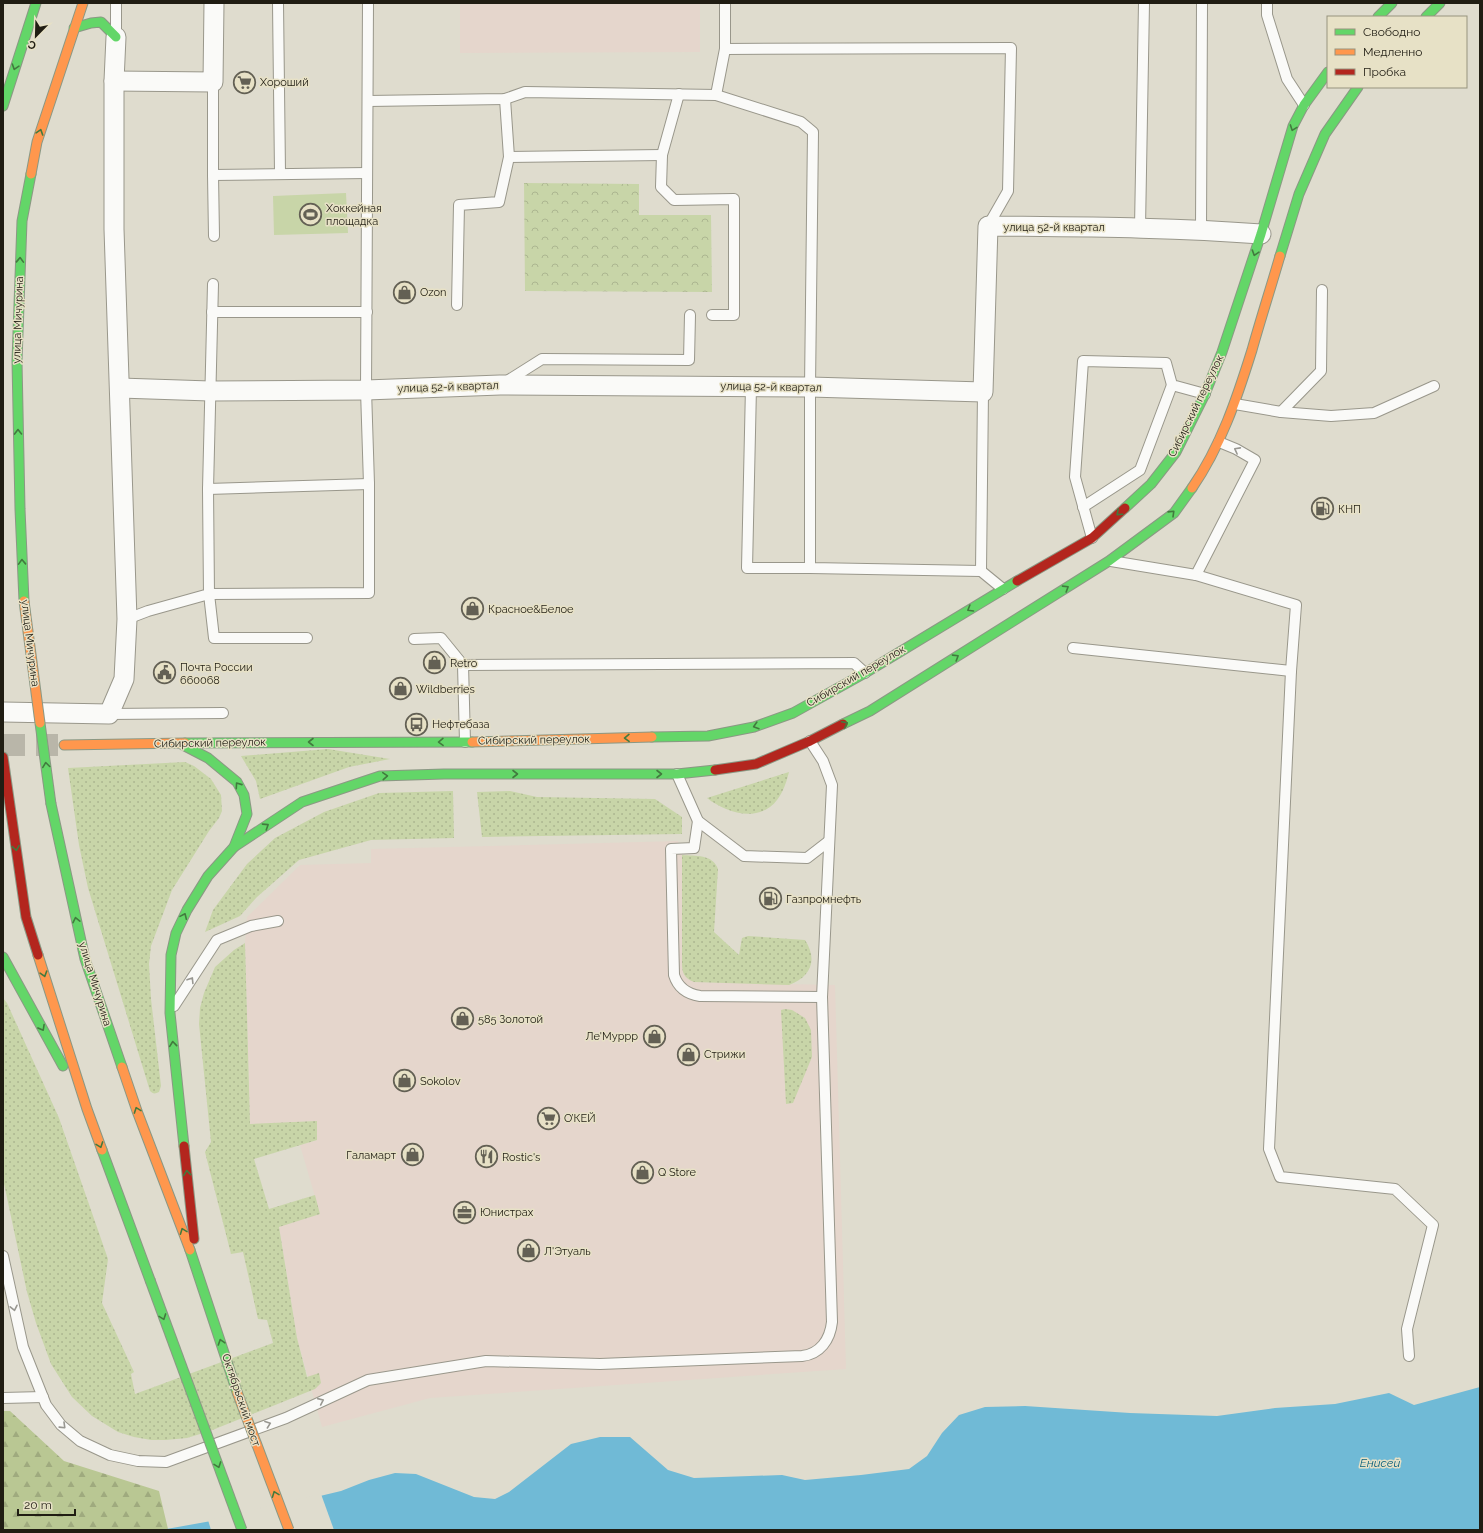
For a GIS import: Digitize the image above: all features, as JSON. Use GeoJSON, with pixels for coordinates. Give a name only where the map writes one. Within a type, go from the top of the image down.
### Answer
{"type":"FeatureCollection","features":[{"type":"Feature","properties":{"kind":"main road"},"geometry":{"type":"LineString","coordinates":[[3,106],[36,3]]}},
{"type":"Feature","properties":{"kind":"main road","name":"улица Мичурина"},"geometry":{"type":"LineString","coordinates":[[83,3],[37,142],[22,221],[17,361],[20,509],[24,601],[51,804],[85,959],[137,1111],[197,1268]]}},
{"type":"Feature","properties":{"kind":"main road"},"geometry":{"type":"LineString","coordinates":[[1379,16],[1392,3]]}},
{"type":"Feature","properties":{"kind":"main road"},"geometry":{"type":"LineString","coordinates":[[1427,16],[1440,3]]}},
{"type":"Feature","properties":{"kind":"main road"},"geometry":{"type":"LineString","coordinates":[[74,28],[101,22],[116,37]]}},
{"type":"Feature","properties":{"kind":"main road","name":"Сибирский переулок"},"geometry":{"type":"LineString","coordinates":[[64,745],[247,742],[465,742],[708,736],[754,727],[794,715],[1003,589],[1094,541],[1151,484],[1176,452],[1204,394],[1222,352],[1261,234],[1293,126],[1304,105],[1327,73]]}},
{"type":"Feature","properties":{"kind":"main road"},"geometry":{"type":"LineString","coordinates":[[197,1268],[170,1013],[171,955],[176,933],[187,910],[208,876],[234,847],[302,802],[380,776],[444,774],[676,774],[720,770],[756,764],[808,738],[870,711],[1107,558],[1174,512],[1203,472],[1219,442],[1235,404],[1299,194],[1325,134],[1357,88]]}},
{"type":"Feature","properties":{"kind":"main road"},"geometry":{"type":"LineString","coordinates":[[1204,394],[1235,404]]}},
{"type":"Feature","properties":{"kind":"main road"},"geometry":{"type":"LineString","coordinates":[[181,744],[213,762],[237,782],[244,795],[247,814],[234,847]]}},
{"type":"Feature","properties":{"kind":"main road"},"geometry":{"type":"LineString","coordinates":[[3,757],[26,917],[87,1109],[242,1530]]}},
{"type":"Feature","properties":{"kind":"main road"},"geometry":{"type":"LineString","coordinates":[[3,957],[87,1109]]}},
{"type":"Feature","properties":{"kind":"main road","name":"Октябрьский мост"},"geometry":{"type":"LineString","coordinates":[[197,1268],[237,1392],[288,1530]]}},
{"type":"Feature","properties":{"kind":"street"},"geometry":{"type":"LineString","coordinates":[[114,81],[213,82],[214,3]]}},
{"type":"Feature","properties":{"kind":"street"},"geometry":{"type":"LineString","coordinates":[[3,712],[109,714],[124,679],[126,619],[114,229],[114,81],[116,37]]}},
{"type":"Feature","properties":{"kind":"street","name":"улица 52-й квартал"},"geometry":{"type":"LineString","coordinates":[[120,388],[210,391],[366,390],[500,385],[751,387],[983,392],[988,226],[1140,227],[1261,234]]}},
{"type":"Feature","properties":{"kind":"lane"},"geometry":{"type":"LineString","coordinates":[[116,3],[116,37]]}},
{"type":"Feature","properties":{"kind":"lane"},"geometry":{"type":"LineString","coordinates":[[278,3],[280,173]]}},
{"type":"Feature","properties":{"kind":"lane"},"geometry":{"type":"LineString","coordinates":[[126,619],[148,611],[209,594],[369,593],[369,484],[366,390],[368,3]]}},
{"type":"Feature","properties":{"kind":"lane"},"geometry":{"type":"LineString","coordinates":[[716,95],[725,49],[725,3]]}},
{"type":"Feature","properties":{"kind":"lane"},"geometry":{"type":"LineString","coordinates":[[1140,227],[1144,3]]}},
{"type":"Feature","properties":{"kind":"lane"},"geometry":{"type":"LineString","coordinates":[[1201,230],[1202,3]]}},
{"type":"Feature","properties":{"kind":"lane"},"geometry":{"type":"LineString","coordinates":[[1267,3],[1267,15],[1287,79],[1304,105]]}},
{"type":"Feature","properties":{"kind":"lane"},"geometry":{"type":"LineString","coordinates":[[725,49],[1011,48],[1008,191],[988,226]]}},
{"type":"Feature","properties":{"kind":"lane"},"geometry":{"type":"LineString","coordinates":[[213,82],[214,236]]}},
{"type":"Feature","properties":{"kind":"lane"},"geometry":{"type":"LineString","coordinates":[[368,101],[505,99],[525,92],[716,95],[801,122],[813,132],[810,388],[810,568]]}},
{"type":"Feature","properties":{"kind":"lane"},"geometry":{"type":"LineString","coordinates":[[679,94],[662,155],[661,187],[674,200],[734,199],[734,315],[712,315]]}},
{"type":"Feature","properties":{"kind":"lane"},"geometry":{"type":"LineString","coordinates":[[457,305],[459,205],[499,202],[509,157],[505,99]]}},
{"type":"Feature","properties":{"kind":"lane"},"geometry":{"type":"LineString","coordinates":[[509,157],[662,155]]}},
{"type":"Feature","properties":{"kind":"lane"},"geometry":{"type":"LineString","coordinates":[[213,175],[368,173]]}},
{"type":"Feature","properties":{"kind":"lane"},"geometry":{"type":"LineString","coordinates":[[213,284],[208,489],[209,594],[214,638],[307,638]]}},
{"type":"Feature","properties":{"kind":"lane"},"geometry":{"type":"LineString","coordinates":[[1281,412],[1321,371],[1322,290]]}},
{"type":"Feature","properties":{"kind":"lane"},"geometry":{"type":"LineString","coordinates":[[212,312],[367,312]]}},
{"type":"Feature","properties":{"kind":"lane"},"geometry":{"type":"LineString","coordinates":[[500,385],[542,359],[689,360],[690,315]]}},
{"type":"Feature","properties":{"kind":"lane"},"geometry":{"type":"LineString","coordinates":[[1083,507],[1140,470],[1172,385],[1166,363],[1083,361],[1075,477],[1083,507],[1094,541]]}},
{"type":"Feature","properties":{"kind":"lane"},"geometry":{"type":"LineString","coordinates":[[1172,385],[1204,394]]}},
{"type":"Feature","properties":{"kind":"lane"},"geometry":{"type":"LineString","coordinates":[[1235,404],[1281,412],[1331,416],[1374,413],[1434,386]]}},
{"type":"Feature","properties":{"kind":"lane"},"geometry":{"type":"LineString","coordinates":[[751,387],[747,568],[980,571],[1003,589]]}},
{"type":"Feature","properties":{"kind":"lane"},"geometry":{"type":"LineString","coordinates":[[980,571],[983,392]]}},
{"type":"Feature","properties":{"kind":"lane"},"geometry":{"type":"LineString","coordinates":[[1196,575],[1255,460],[1236,449],[1219,442]]}},
{"type":"Feature","properties":{"kind":"lane"},"geometry":{"type":"LineString","coordinates":[[208,489],[369,484]]}},
{"type":"Feature","properties":{"kind":"lane"},"geometry":{"type":"LineString","coordinates":[[1107,558],[1196,575],[1296,605],[1291,670],[1270,1149],[1280,1178],[1395,1189],[1433,1225],[1407,1329],[1409,1356]]}},
{"type":"Feature","properties":{"kind":"lane"},"geometry":{"type":"LineString","coordinates":[[414,639],[441,638],[463,665],[465,742]]}},
{"type":"Feature","properties":{"kind":"lane"},"geometry":{"type":"LineString","coordinates":[[1073,648],[1291,670]]}},
{"type":"Feature","properties":{"kind":"lane"},"geometry":{"type":"LineString","coordinates":[[463,665],[854,663],[865,673]]}},
{"type":"Feature","properties":{"kind":"lane"},"geometry":{"type":"LineString","coordinates":[[109,714],[223,713]]}},
{"type":"Feature","properties":{"kind":"lane"},"geometry":{"type":"LineString","coordinates":[[3,1256],[23,1347],[46,1405],[61,1425],[80,1441],[110,1455],[138,1461],[166,1462],[286,1418],[368,1380],[486,1361],[600,1364],[808,1356],[822,1346],[828,1339],[832,1322],[822,997],[832,785],[823,761],[808,738]]}},
{"type":"Feature","properties":{"kind":"lane"},"geometry":{"type":"LineString","coordinates":[[676,774],[698,821],[744,856],[807,858],[829,841]]}},
{"type":"Feature","properties":{"kind":"lane"},"geometry":{"type":"LineString","coordinates":[[698,821],[694,848],[671,849],[674,975],[679,986],[689,993],[700,996],[822,997]]}},
{"type":"Feature","properties":{"kind":"lane"},"geometry":{"type":"LineString","coordinates":[[170,1013],[217,940],[251,926],[278,921]]}},
{"type":"Feature","properties":{"kind":"lane"},"geometry":{"type":"LineString","coordinates":[[3,1398],[43,1397]]}},
{"type":"Feature","properties":{"kind":"shaded area"},"geometry":{"type":"Polygon","coordinates":[[[460,3],[700,3],[700,52],[460,53],[460,3]]]}},
{"type":"Feature","properties":{"kind":"shaded area"},"geometry":{"type":"Polygon","coordinates":[[[678,841],[682,855],[694,982],[835,985],[846,1369],[430,1398],[322,1427],[297,1338],[279,1226],[320,1214],[300,1145],[317,1140],[317,1121],[250,1125],[245,943],[247,917],[300,865],[371,863],[371,849],[678,841]]]}},
{"type":"Feature","properties":{"kind":"green space"},"geometry":{"type":"Polygon","coordinates":[[[524,183],[639,184],[639,215],[711,215],[712,292],[525,291],[524,183]]]}},
{"type":"Feature","properties":{"kind":"green space","name":"Хоккейная площадка"},"geometry":{"type":"Polygon","coordinates":[[[346,193],[348,233],[274,235],[273,196],[346,193]]]}},
{"type":"Feature","properties":{"kind":"green space"},"geometry":{"type":"Polygon","coordinates":[[[328,749],[390,759],[349,767],[260,799],[256,781],[241,756],[328,749]]]}},
{"type":"Feature","properties":{"kind":"green space"},"geometry":{"type":"Polygon","coordinates":[[[185,762],[194,766],[211,779],[221,795],[222,811],[219,818],[209,831],[172,890],[151,946],[149,964],[151,999],[161,1086],[159,1092],[152,1093],[150,1091],[88,888],[79,845],[68,768],[185,762]]]}},
{"type":"Feature","properties":{"kind":"green space"},"geometry":{"type":"Polygon","coordinates":[[[789,772],[780,796],[774,804],[762,811],[746,814],[737,813],[721,807],[707,798],[789,772]]]}},
{"type":"Feature","properties":{"kind":"green space"},"geometry":{"type":"Polygon","coordinates":[[[453,791],[454,838],[371,840],[299,860],[257,897],[240,916],[205,932],[213,910],[247,864],[275,838],[324,812],[379,793],[453,791]]]}},
{"type":"Feature","properties":{"kind":"green space"},"geometry":{"type":"Polygon","coordinates":[[[510,791],[537,797],[655,799],[682,817],[682,834],[482,837],[477,792],[510,791]]]}},
{"type":"Feature","properties":{"kind":"green space"},"geometry":{"type":"Polygon","coordinates":[[[682,855],[708,858],[716,864],[718,869],[714,932],[739,955],[742,938],[748,936],[805,940],[811,954],[810,967],[807,973],[797,982],[789,985],[694,982],[688,979],[683,972],[682,967],[682,855]]]}},
{"type":"Feature","properties":{"kind":"green space"},"geometry":{"type":"Polygon","coordinates":[[[245,943],[250,1124],[317,1121],[317,1140],[254,1159],[269,1209],[315,1195],[320,1214],[279,1227],[297,1338],[307,1377],[319,1373],[321,1383],[315,1389],[210,1431],[187,1438],[151,1440],[134,1437],[118,1432],[92,1416],[72,1397],[51,1364],[36,1323],[27,1292],[3,1179],[3,998],[7,1003],[59,1118],[108,1259],[102,1303],[134,1372],[131,1374],[135,1394],[273,1343],[267,1320],[258,1319],[243,1252],[231,1254],[205,1152],[211,1142],[199,1024],[200,1008],[204,993],[215,967],[234,950],[245,943]]]}},
{"type":"Feature","properties":{"kind":"green space"},"geometry":{"type":"Polygon","coordinates":[[[781,1010],[792,1010],[805,1018],[811,1030],[812,1057],[793,1103],[786,1104],[781,1010]]]}},
{"type":"Feature","properties":{"kind":"green space"},"geometry":{"type":"Polygon","coordinates":[[[3,1411],[10,1411],[64,1461],[159,1491],[168,1529],[3,1530],[3,1411]]]}},
{"type":"Feature","properties":{"kind":"water","name":"Енисей"},"geometry":{"type":"Polygon","coordinates":[[[1480,1387],[1480,1530],[161,1530],[228,1518],[341,1491],[369,1480],[395,1473],[416,1474],[474,1497],[495,1499],[509,1492],[571,1444],[600,1437],[630,1437],[668,1470],[694,1478],[782,1475],[805,1480],[909,1469],[927,1456],[942,1433],[959,1415],[985,1407],[1025,1406],[1130,1413],[1217,1416],[1275,1408],[1335,1404],[1389,1393],[1414,1405],[1480,1387]]]}},
{"type":"Feature","properties":{"kind":"pier"},"geometry":{"type":"Polygon","coordinates":[[[321,1494],[334,1530],[211,1530],[208,1520],[321,1494]]]}},
{"type":"Feature","properties":{"kind":"tunnel"},"geometry":{"type":"LineString","coordinates":[[3,745],[61,745]]}},
{"type":"Feature","properties":{"kind":"traffic: fast"},"geometry":{"type":"LineString","coordinates":[[3,106],[36,3]]}},
{"type":"Feature","properties":{"kind":"traffic: fast"},"geometry":{"type":"LineString","coordinates":[[1379,16],[1392,3]]}},
{"type":"Feature","properties":{"kind":"traffic: fast"},"geometry":{"type":"LineString","coordinates":[[1427,16],[1440,3]]}},
{"type":"Feature","properties":{"kind":"traffic: fast"},"geometry":{"type":"LineString","coordinates":[[74,28],[101,22],[116,37]]}},
{"type":"Feature","properties":{"kind":"traffic: fast"},"geometry":{"type":"LineString","coordinates":[[1125,508],[1151,484],[1176,452],[1205,394],[1222,352],[1261,234],[1293,126],[1304,105],[1327,73]]}},
{"type":"Feature","properties":{"kind":"traffic: fast"},"geometry":{"type":"LineString","coordinates":[[1280,256],[1299,194],[1325,134],[1357,88]]}},
{"type":"Feature","properties":{"kind":"traffic: fast"},"geometry":{"type":"LineString","coordinates":[[24,601],[20,509],[17,361],[22,221],[31,174]]}},
{"type":"Feature","properties":{"kind":"traffic: fast"},"geometry":{"type":"LineString","coordinates":[[843,724],[870,711],[1109,561],[1174,513],[1192,488]]}},
{"type":"Feature","properties":{"kind":"traffic: fast"},"geometry":{"type":"LineString","coordinates":[[652,737],[708,736],[754,727],[793,713],[865,673],[1017,581]]}},
{"type":"Feature","properties":{"kind":"traffic: fast"},"geometry":{"type":"LineString","coordinates":[[40,723],[51,804]]}},
{"type":"Feature","properties":{"kind":"traffic: fast"},"geometry":{"type":"LineString","coordinates":[[185,743],[472,742]]}},
{"type":"Feature","properties":{"kind":"traffic: fast"},"geometry":{"type":"LineString","coordinates":[[183,745],[208,758],[237,782],[244,795],[247,814],[234,847],[208,876],[187,910],[176,933],[171,955],[170,1013],[184,1146]]}},
{"type":"Feature","properties":{"kind":"traffic: fast"},"geometry":{"type":"LineString","coordinates":[[234,847],[302,802],[380,776],[444,774],[677,774],[715,770]]}},
{"type":"Feature","properties":{"kind":"traffic: fast"},"geometry":{"type":"LineString","coordinates":[[51,804],[85,959],[122,1067]]}},
{"type":"Feature","properties":{"kind":"traffic: fast"},"geometry":{"type":"LineString","coordinates":[[3,957],[63,1066]]}},
{"type":"Feature","properties":{"kind":"traffic: fast"},"geometry":{"type":"LineString","coordinates":[[102,1150],[150,1280]]}},
{"type":"Feature","properties":{"kind":"traffic: fast"},"geometry":{"type":"LineString","coordinates":[[190,1250],[237,1392]]}},
{"type":"Feature","properties":{"kind":"traffic: fast"},"geometry":{"type":"LineString","coordinates":[[150,1280],[242,1530]]}},
{"type":"Feature","properties":{"kind":"traffic: slow"},"geometry":{"type":"LineString","coordinates":[[31,174],[37,142],[83,3]]}},
{"type":"Feature","properties":{"kind":"traffic: slow"},"geometry":{"type":"LineString","coordinates":[[1192,488],[1212,455],[1234,404],[1280,256]]}},
{"type":"Feature","properties":{"kind":"traffic: slow"},"geometry":{"type":"LineString","coordinates":[[24,601],[40,723]]}},
{"type":"Feature","properties":{"kind":"traffic: slow"},"geometry":{"type":"LineString","coordinates":[[472,742],[652,737]]}},
{"type":"Feature","properties":{"kind":"traffic: slow"},"geometry":{"type":"LineString","coordinates":[[64,745],[185,743]]}},
{"type":"Feature","properties":{"kind":"traffic: slow"},"geometry":{"type":"LineString","coordinates":[[38,955],[87,1109],[102,1150]]}},
{"type":"Feature","properties":{"kind":"traffic: slow"},"geometry":{"type":"LineString","coordinates":[[122,1067],[137,1111],[190,1250]]}},
{"type":"Feature","properties":{"kind":"traffic: slow"},"geometry":{"type":"LineString","coordinates":[[237,1392],[289,1530]]}},
{"type":"Feature","properties":{"kind":"traffic: jam"},"geometry":{"type":"LineString","coordinates":[[1017,581],[1092,538],[1125,508]]}},
{"type":"Feature","properties":{"kind":"traffic: jam"},"geometry":{"type":"LineString","coordinates":[[715,770],[756,764],[810,741],[843,724]]}},
{"type":"Feature","properties":{"kind":"traffic: jam"},"geometry":{"type":"LineString","coordinates":[[3,757],[26,917],[38,955]]}},
{"type":"Feature","properties":{"kind":"traffic: jam"},"geometry":{"type":"LineString","coordinates":[[184,1146],[194,1239]]}},
{"type":"Feature","properties":{"kind":"place","name":"Хороший"},"geometry":{"type":"Point","coordinates":[244,82]}},
{"type":"Feature","properties":{"kind":"place","name":"Хоккейная площадка"},"geometry":{"type":"Point","coordinates":[310,214]}},
{"type":"Feature","properties":{"kind":"place","name":"Ozon"},"geometry":{"type":"Point","coordinates":[404,292]}},
{"type":"Feature","properties":{"kind":"place","name":"КНП"},"geometry":{"type":"Point","coordinates":[1323,509]}},
{"type":"Feature","properties":{"kind":"place","name":"Красное&Белое"},"geometry":{"type":"Point","coordinates":[472,609]}},
{"type":"Feature","properties":{"kind":"place","name":"Retro"},"geometry":{"type":"Point","coordinates":[435,663]}},
{"type":"Feature","properties":{"kind":"place","name":"Почта России 660068"},"geometry":{"type":"Point","coordinates":[165,673]}},
{"type":"Feature","properties":{"kind":"place","name":"Wildberries"},"geometry":{"type":"Point","coordinates":[400,689]}},
{"type":"Feature","properties":{"kind":"place","name":"Нефтебаза"},"geometry":{"type":"Point","coordinates":[417,724]}},
{"type":"Feature","properties":{"kind":"place","name":"Газпромнефть"},"geometry":{"type":"Point","coordinates":[771,899]}},
{"type":"Feature","properties":{"kind":"place","name":"585 Золотой"},"geometry":{"type":"Point","coordinates":[462,1019]}},
{"type":"Feature","properties":{"kind":"place","name":"Ле'Муррр"},"geometry":{"type":"Point","coordinates":[654,1036]}},
{"type":"Feature","properties":{"kind":"place","name":"Стрижи"},"geometry":{"type":"Point","coordinates":[689,1054]}},
{"type":"Feature","properties":{"kind":"place","name":"Sokolov"},"geometry":{"type":"Point","coordinates":[404,1081]}},
{"type":"Feature","properties":{"kind":"place","name":"О’КЕЙ"},"geometry":{"type":"Point","coordinates":[549,1118]}},
{"type":"Feature","properties":{"kind":"place","name":"Галамарт"},"geometry":{"type":"Point","coordinates":[412,1155]}},
{"type":"Feature","properties":{"kind":"place","name":"Rostic's"},"geometry":{"type":"Point","coordinates":[487,1157]}},
{"type":"Feature","properties":{"kind":"place","name":"Q Store"},"geometry":{"type":"Point","coordinates":[643,1172]}},
{"type":"Feature","properties":{"kind":"place","name":"Юнистрах"},"geometry":{"type":"Point","coordinates":[465,1212]}},
{"type":"Feature","properties":{"kind":"place","name":"Л'Этуаль"},"geometry":{"type":"Point","coordinates":[529,1251]}}]}
